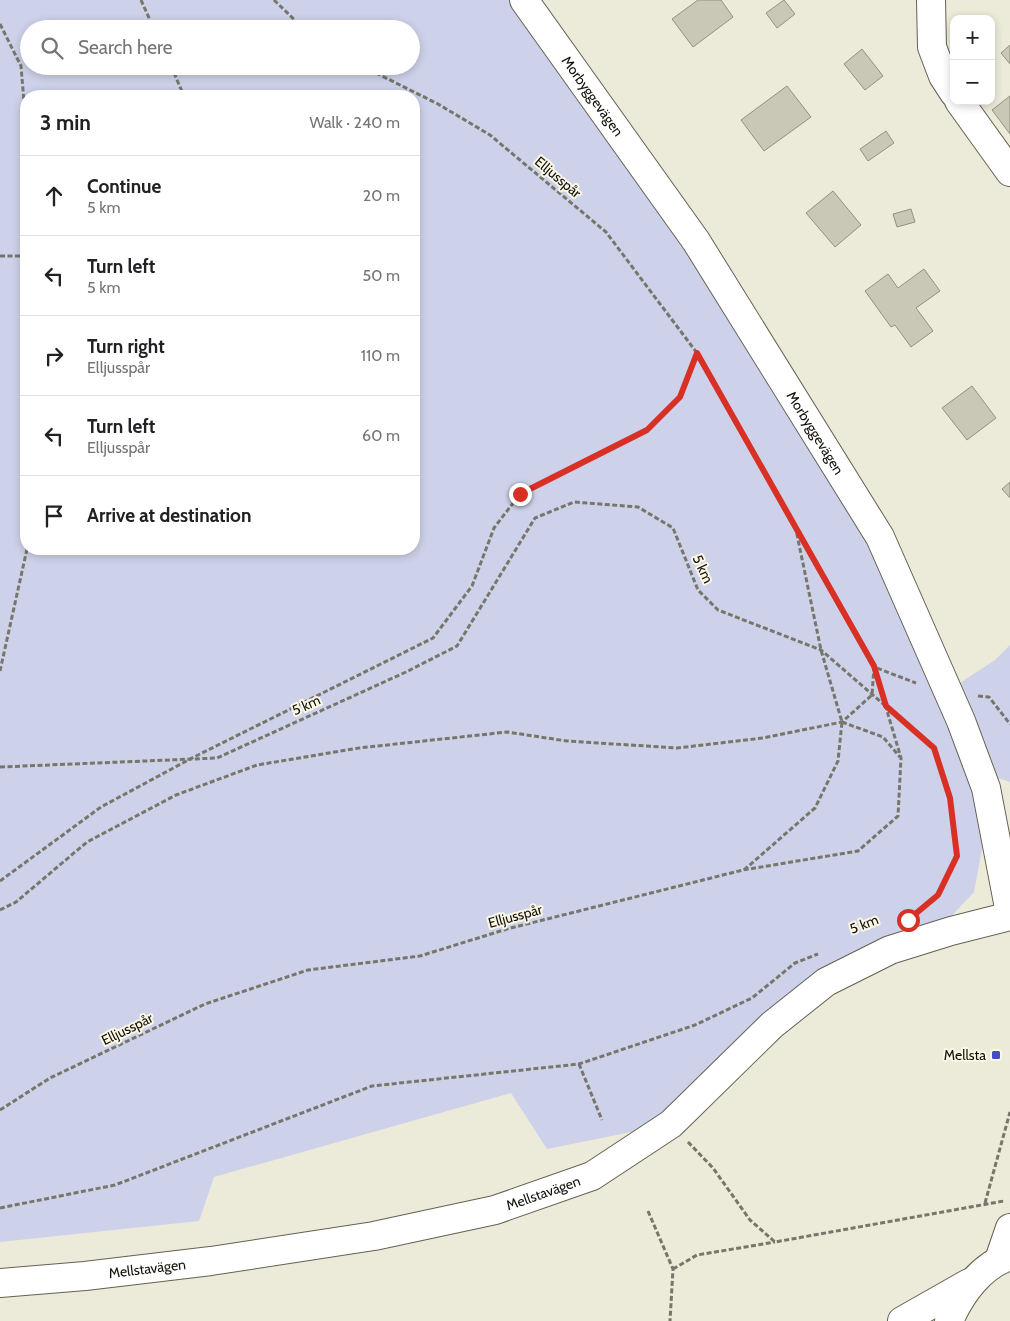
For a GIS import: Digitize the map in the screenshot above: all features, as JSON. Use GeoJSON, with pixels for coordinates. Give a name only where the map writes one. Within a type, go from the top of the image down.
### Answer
{"type":"FeatureCollection","features":[{"type":"Feature","properties":{"kind":"main road","name":"Morbyggevägen"},"geometry":{"type":"LineString","coordinates":[[524,0],[696,241],[880,537],[961,721],[986,788],[1010,915]]}},
{"type":"Feature","properties":{"kind":"main road"},"geometry":{"type":"LineString","coordinates":[[931,0],[932,47],[943,76],[950,86]]}},
{"type":"Feature","properties":{"kind":"main road"},"geometry":{"type":"LineString","coordinates":[[963,105],[1010,172]]}},
{"type":"Feature","properties":{"kind":"main road","name":"Mellstavägen"},"geometry":{"type":"LineString","coordinates":[[0,1283],[211,1262],[374,1236],[495,1210],[592,1176],[671,1124],[772,1025],[826,982],[890,950],[1010,915]]}},
{"type":"Feature","properties":{"kind":"main road"},"geometry":{"type":"LineString","coordinates":[[902,1321],[975,1280],[1004,1258],[1010,1228]]}},
{"type":"Feature","properties":{"kind":"main road"},"geometry":{"type":"LineString","coordinates":[[949,1321],[955,1307],[975,1280]]}},
{"type":"Feature","properties":{"kind":"path"},"geometry":{"type":"LineString","coordinates":[[141,0],[150,20]]}},
{"type":"Feature","properties":{"kind":"path"},"geometry":{"type":"LineString","coordinates":[[274,0],[295,20]]}},
{"type":"Feature","properties":{"kind":"path"},"geometry":{"type":"LineString","coordinates":[[0,24],[20,64]]}},
{"type":"Feature","properties":{"kind":"path"},"geometry":{"type":"LineString","coordinates":[[22,75],[23,90]]}},
{"type":"Feature","properties":{"kind":"path"},"geometry":{"type":"LineString","coordinates":[[174,75],[181,90]]}},
{"type":"Feature","properties":{"kind":"path","name":"Elljusspår"},"geometry":{"type":"LineString","coordinates":[[380,75],[410,90]]}},
{"type":"Feature","properties":{"kind":"path","name":"Elljusspår"},"geometry":{"type":"LineString","coordinates":[[0,1110],[50,1078],[205,1004],[298,973],[420,956],[507,929],[743,870],[858,851],[898,816],[901,758],[874,666],[697,353],[606,232],[490,135],[420,95]]}},
{"type":"Feature","properties":{"kind":"path"},"geometry":{"type":"LineString","coordinates":[[0,256],[20,256]]}},
{"type":"Feature","properties":{"kind":"path"},"geometry":{"type":"LineString","coordinates":[[0,881],[101,807],[192,758],[433,638],[472,586],[494,528],[520,494],[647,430],[680,397],[697,353]]}},
{"type":"Feature","properties":{"kind":"path","name":"5 km"},"geometry":{"type":"LineString","coordinates":[[0,766],[217,758],[406,672],[457,646],[535,518],[574,502],[638,507],[673,528],[698,590],[718,610],[821,650],[934,748],[950,798],[957,856],[938,895],[916,914]]}},
{"type":"Feature","properties":{"kind":"path"},"geometry":{"type":"LineString","coordinates":[[743,870],[815,808],[838,761],[842,722],[821,650],[796,527]]}},
{"type":"Feature","properties":{"kind":"path"},"geometry":{"type":"LineString","coordinates":[[0,670],[26,555]]}},
{"type":"Feature","properties":{"kind":"path"},"geometry":{"type":"LineString","coordinates":[[0,910],[16,902],[86,842],[176,795],[257,765],[359,748],[507,732],[567,741],[677,748],[763,738],[842,722],[872,694],[874,666]]}},
{"type":"Feature","properties":{"kind":"path"},"geometry":{"type":"LineString","coordinates":[[842,722],[882,737],[901,758]]}},
{"type":"Feature","properties":{"kind":"path"},"geometry":{"type":"LineString","coordinates":[[0,1208],[114,1185],[372,1086],[579,1064],[695,1025],[752,998],[795,963],[821,953]]}},
{"type":"Feature","properties":{"kind":"path"},"geometry":{"type":"LineString","coordinates":[[579,1064],[602,1120]]}},
{"type":"Feature","properties":{"kind":"path"},"geometry":{"type":"LineString","coordinates":[[985,1203],[1010,1112]]}},
{"type":"Feature","properties":{"kind":"path"},"geometry":{"type":"LineString","coordinates":[[671,1124],[712,1168],[750,1220],[775,1242]]}},
{"type":"Feature","properties":{"kind":"path"},"geometry":{"type":"LineString","coordinates":[[673,1269],[697,1255],[1010,1200]]}},
{"type":"Feature","properties":{"kind":"path"},"geometry":{"type":"LineString","coordinates":[[648,1211],[673,1269],[670,1321]]}},
{"type":"Feature","properties":{"kind":"shaded area"},"geometry":{"type":"Polygon","coordinates":[[[0,0],[524,0],[880,537],[948,691],[995,660],[1010,645],[1010,782],[989,775],[988,817],[974,892],[946,922],[886,943],[671,1124],[547,1149],[511,1093],[214,1177],[199,1221],[0,1242],[0,0]]]}},
{"type":"Feature","properties":{"kind":"building"},"geometry":{"type":"Polygon","coordinates":[[[698,0],[721,0],[733,17],[693,47],[672,19],[698,0]]]}},
{"type":"Feature","properties":{"kind":"building"},"geometry":{"type":"Polygon","coordinates":[[[784,0],[795,14],[777,28],[766,13],[784,0]]]}},
{"type":"Feature","properties":{"kind":"building"},"geometry":{"type":"Polygon","coordinates":[[[1010,45],[1010,64],[1001,53],[1010,45]]]}},
{"type":"Feature","properties":{"kind":"building"},"geometry":{"type":"Polygon","coordinates":[[[862,49],[883,76],[865,90],[844,64],[862,49]]]}},
{"type":"Feature","properties":{"kind":"building"},"geometry":{"type":"Polygon","coordinates":[[[787,86],[811,117],[764,151],[741,120],[787,86]]]}},
{"type":"Feature","properties":{"kind":"building"},"geometry":{"type":"Polygon","coordinates":[[[1010,96],[1010,134],[992,110],[1010,96]]]}},
{"type":"Feature","properties":{"kind":"building"},"geometry":{"type":"Polygon","coordinates":[[[886,131],[894,143],[868,161],[860,149],[886,131]]]}},
{"type":"Feature","properties":{"kind":"building"},"geometry":{"type":"Polygon","coordinates":[[[833,191],[861,225],[835,247],[806,213],[833,191]]]}},
{"type":"Feature","properties":{"kind":"building"},"geometry":{"type":"Polygon","coordinates":[[[911,209],[915,222],[897,227],[893,214],[911,209]]]}},
{"type":"Feature","properties":{"kind":"building"},"geometry":{"type":"Polygon","coordinates":[[[924,269],[940,291],[916,308],[933,331],[911,347],[895,325],[891,327],[865,291],[888,274],[898,288],[924,269]]]}},
{"type":"Feature","properties":{"kind":"building"},"geometry":{"type":"Polygon","coordinates":[[[972,386],[996,418],[967,440],[942,408],[972,386]]]}},
{"type":"Feature","properties":{"kind":"building"},"geometry":{"type":"Polygon","coordinates":[[[1010,482],[1010,498],[1002,489],[1010,482]]]}},
{"type":"Feature","properties":{"kind":"place","name":"Mellsta"},"geometry":{"type":"Point","coordinates":[996,1055]}},
{"type":"Feature","properties":{"kind":"route"},"geometry":{"type":"LineString","coordinates":[[520,494],[647,430],[680,397],[697,353],[874,666],[886,706],[934,748],[950,798],[957,856],[938,895],[908,920]]}}]}
